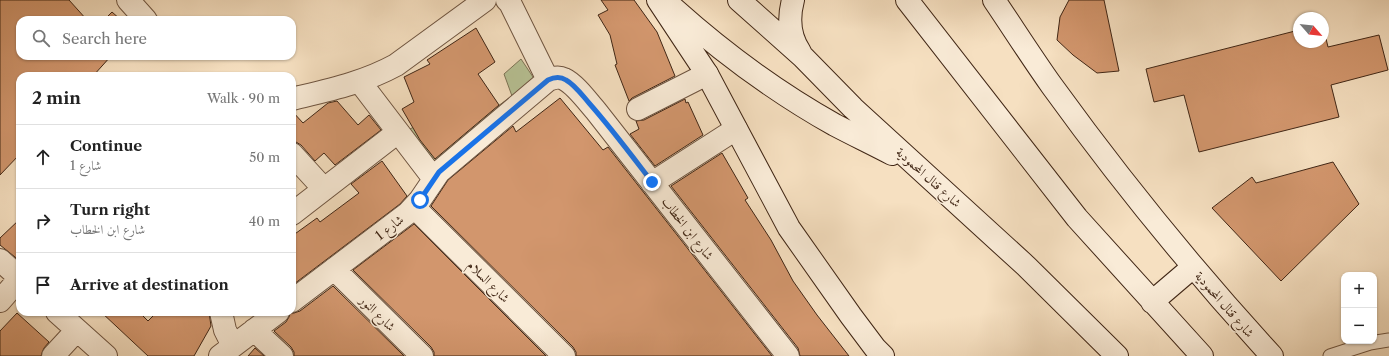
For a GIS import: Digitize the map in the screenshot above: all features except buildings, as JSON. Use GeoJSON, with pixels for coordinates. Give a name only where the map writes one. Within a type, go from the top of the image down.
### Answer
{"type":"FeatureCollection","features":[{"type":"Feature","properties":{"kind":"main road"},"geometry":{"type":"LineString","coordinates":[[128,0],[142,16]]}},
{"type":"Feature","properties":{"kind":"main road"},"geometry":{"type":"LineString","coordinates":[[296,98],[360,82],[382,73],[396,65],[485,0]]}},
{"type":"Feature","properties":{"kind":"main road"},"geometry":{"type":"LineString","coordinates":[[507,0],[510,3],[548,80]]}},
{"type":"Feature","properties":{"kind":"main road"},"geometry":{"type":"LineString","coordinates":[[658,0],[707,74],[789,228],[874,353]]}},
{"type":"Feature","properties":{"kind":"main road"},"geometry":{"type":"LineString","coordinates":[[663,0],[692,26],[738,62],[785,95],[835,125],[920,169]]}},
{"type":"Feature","properties":{"kind":"main road","name":"شارع قنال المحمودية"},"geometry":{"type":"LineString","coordinates":[[739,0],[803,57],[853,108],[1026,266],[1117,356]]}},
{"type":"Feature","properties":{"kind":"main road"},"geometry":{"type":"LineString","coordinates":[[793,0],[790,13],[790,29],[795,44],[803,57]]}},
{"type":"Feature","properties":{"kind":"main road"},"geometry":{"type":"LineString","coordinates":[[907,0],[1077,218],[1202,356]]}},
{"type":"Feature","properties":{"kind":"main road","name":"شارع قنال المحمودية"},"geometry":{"type":"LineString","coordinates":[[994,0],[1051,84],[1144,207],[1193,267],[1272,356]]}},
{"type":"Feature","properties":{"kind":"main road"},"geometry":{"type":"LineString","coordinates":[[638,109],[707,74]]}},
{"type":"Feature","properties":{"kind":"main road","name":"شارع ابن الخطاب"},"geometry":{"type":"LineString","coordinates":[[548,80],[559,77],[564,79],[574,87],[596,111],[788,356]]}},
{"type":"Feature","properties":{"kind":"main road","name":"شارع 1"},"geometry":{"type":"LineString","coordinates":[[296,298],[414,207],[439,172],[548,80]]}},
{"type":"Feature","properties":{"kind":"main road"},"geometry":{"type":"LineString","coordinates":[[360,82],[434,179]]}},
{"type":"Feature","properties":{"kind":"main road"},"geometry":{"type":"LineString","coordinates":[[652,182],[736,128]]}},
{"type":"Feature","properties":{"kind":"main road"},"geometry":{"type":"LineString","coordinates":[[296,211],[398,132]]}},
{"type":"Feature","properties":{"kind":"main road"},"geometry":{"type":"LineString","coordinates":[[296,158],[324,189]]}},
{"type":"Feature","properties":{"kind":"main road","name":"شارع السلام"},"geometry":{"type":"LineString","coordinates":[[414,207],[564,356]]}},
{"type":"Feature","properties":{"kind":"main road"},"geometry":{"type":"LineString","coordinates":[[0,260],[16,274]]}},
{"type":"Feature","properties":{"kind":"main road"},"geometry":{"type":"LineString","coordinates":[[1152,302],[1193,267]]}},
{"type":"Feature","properties":{"kind":"main road","name":"شارع النور"},"geometry":{"type":"LineString","coordinates":[[334,269],[422,356]]}},
{"type":"Feature","properties":{"kind":"main road"},"geometry":{"type":"LineString","coordinates":[[0,301],[16,283]]}},
{"type":"Feature","properties":{"kind":"main road"},"geometry":{"type":"LineString","coordinates":[[61,316],[106,356]]}},
{"type":"Feature","properties":{"kind":"main road"},"geometry":{"type":"LineString","coordinates":[[222,316],[227,351]]}},
{"type":"Feature","properties":{"kind":"main road"},"geometry":{"type":"LineString","coordinates":[[227,351],[273,316]]}},
{"type":"Feature","properties":{"kind":"main road"},"geometry":{"type":"LineString","coordinates":[[53,356],[77,330]]}},
{"type":"Feature","properties":{"kind":"main road"},"geometry":{"type":"LineString","coordinates":[[254,330],[282,356]]}},
{"type":"Feature","properties":{"kind":"lane"},"geometry":{"type":"LineString","coordinates":[[1330,356],[1370,343],[1389,340]]}},
{"type":"Feature","properties":{"kind":"green space"},"geometry":{"type":"Polygon","coordinates":[[[521,59],[537,83],[433,169],[405,131],[419,125],[438,149],[512,96],[504,74],[521,59]]]}},
{"type":"Feature","properties":{"kind":"route"},"geometry":{"type":"LineString","coordinates":[[420,200],[439,172],[548,80],[559,77],[569,82],[580,92],[652,182]]}}]}
